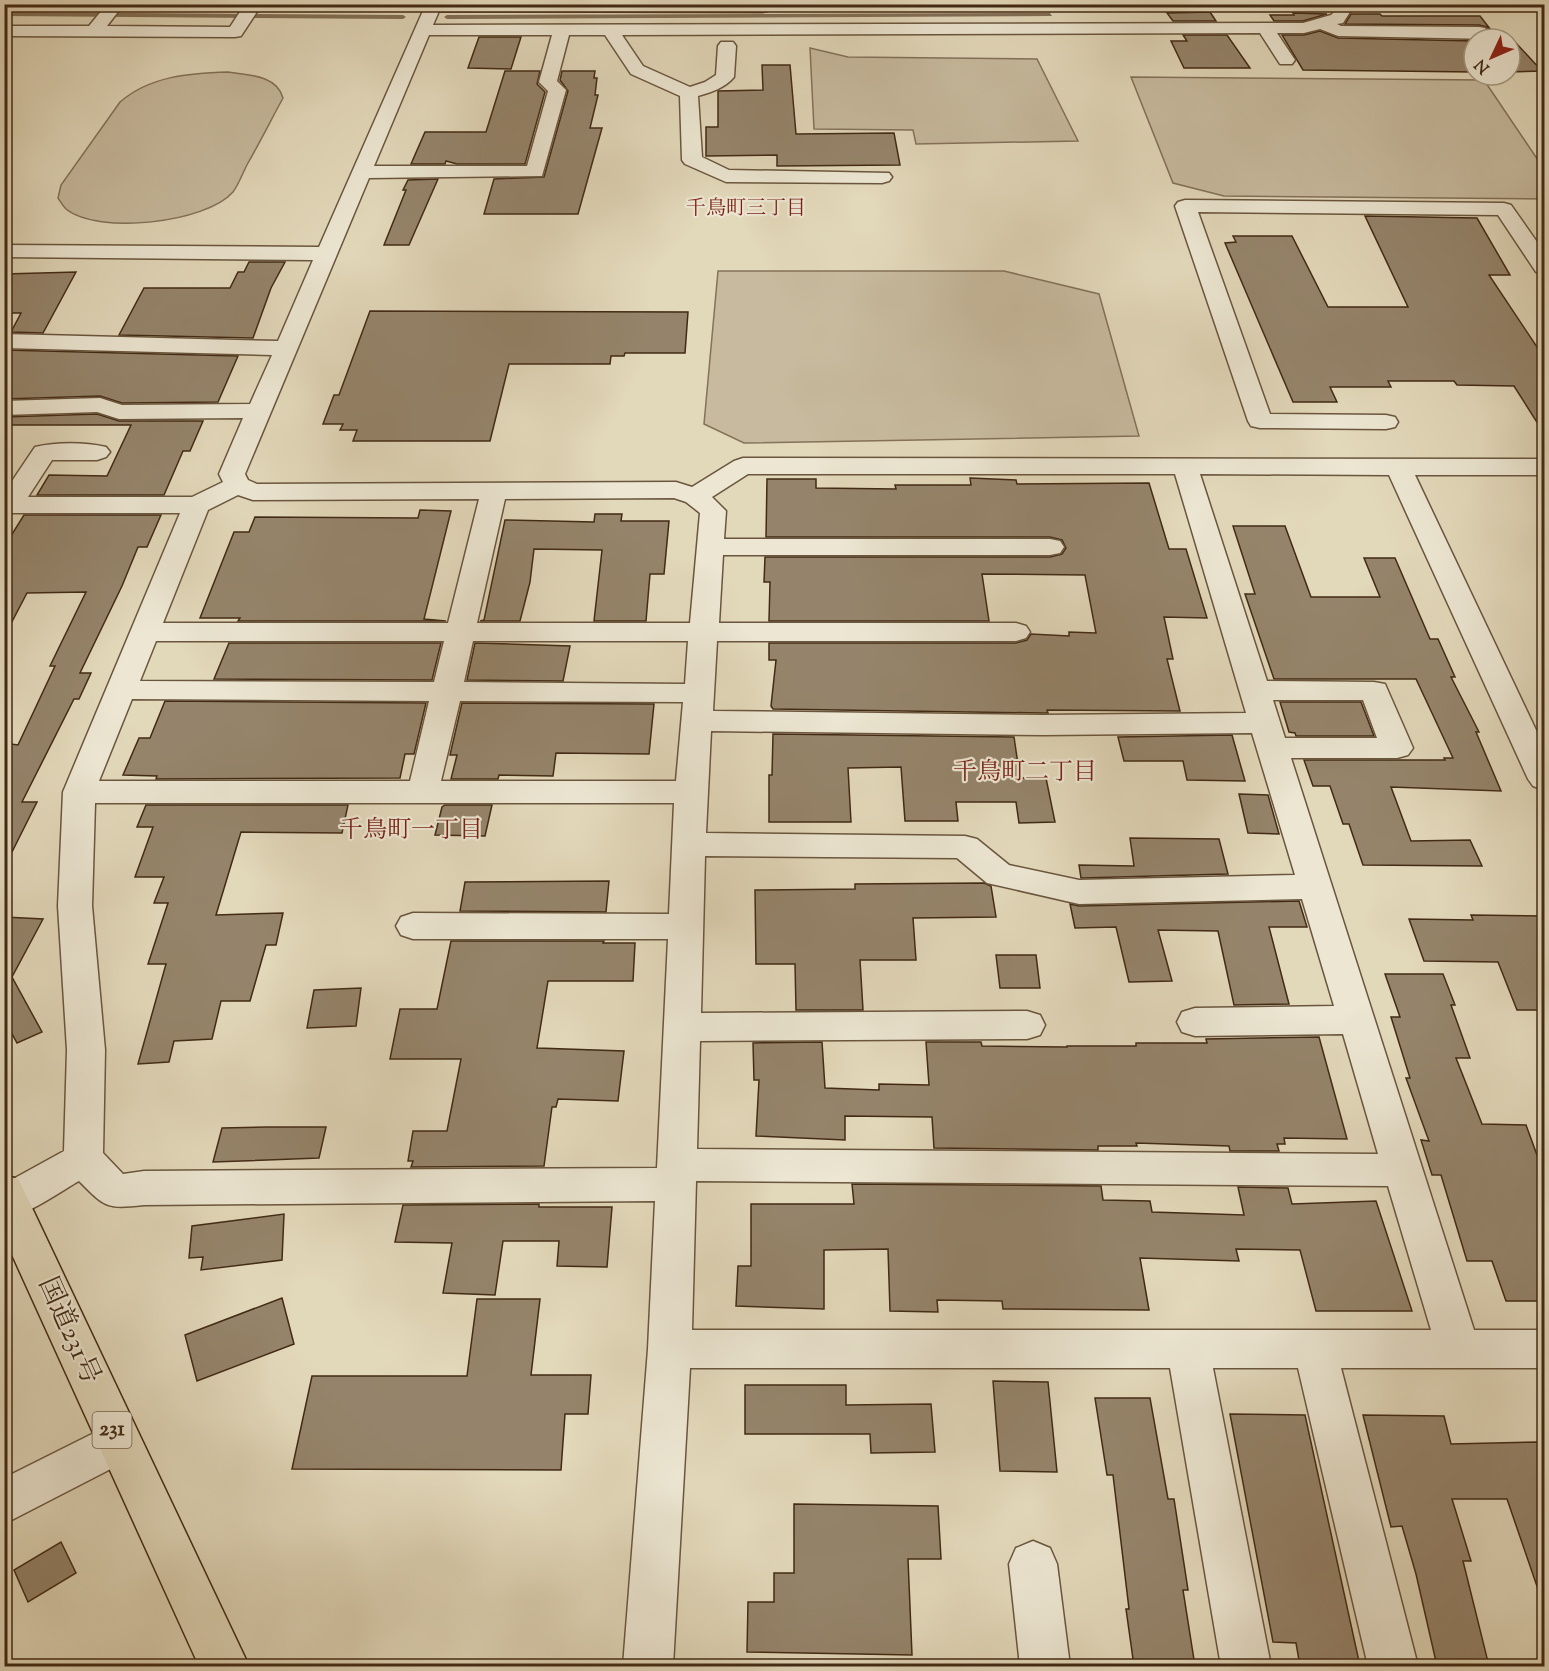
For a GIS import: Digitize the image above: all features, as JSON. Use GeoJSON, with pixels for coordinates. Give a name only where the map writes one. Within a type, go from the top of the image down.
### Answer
{"type":"FeatureCollection","features":[{"type":"Feature","properties":{"kind":"highway","name":"国道231号"},"geometry":{"type":"LineString","coordinates":[[7,1196],[118,1442],[224,1666]]}},
{"type":"Feature","properties":{"kind":"street"},"geometry":{"type":"LineString","coordinates":[[648,1666],[670,1349],[688,844],[713,511],[695,496],[676,490],[253,492],[237,484],[232,474],[433,7],[498,5],[762,7],[762,4]]}},
{"type":"Feature","properties":{"kind":"street"},"geometry":{"type":"LineString","coordinates":[[1330,28],[1342,12],[1338,4]]}},
{"type":"Feature","properties":{"kind":"street"},"geometry":{"type":"LineString","coordinates":[[4,31],[106,17],[235,32],[249,11]]}},
{"type":"Feature","properties":{"kind":"street"},"geometry":{"type":"LineString","coordinates":[[1068,13],[1075,29]]}},
{"type":"Feature","properties":{"kind":"street"},"geometry":{"type":"LineString","coordinates":[[1330,28],[1350,50]]}},
{"type":"Feature","properties":{"kind":"street"},"geometry":{"type":"LineString","coordinates":[[423,30],[1330,28],[1462,32]]}},
{"type":"Feature","properties":{"kind":"street"},"geometry":{"type":"LineString","coordinates":[[1203,29],[1213,46]]}},
{"type":"Feature","properties":{"kind":"street"},"geometry":{"type":"LineString","coordinates":[[1266,29],[1286,60]]}},
{"type":"Feature","properties":{"kind":"street"},"geometry":{"type":"LineString","coordinates":[[363,172],[535,172],[557,90],[548,82],[562,30]]}},
{"type":"Feature","properties":{"kind":"street"},"geometry":{"type":"LineString","coordinates":[[610,30],[637,70],[688,93],[711,86],[725,77],[727,46]]}},
{"type":"Feature","properties":{"kind":"street"},"geometry":{"type":"LineString","coordinates":[[1406,31],[1421,50]]}},
{"type":"Feature","properties":{"kind":"street"},"geometry":{"type":"LineString","coordinates":[[688,93],[692,160],[726,176],[882,177]]}},
{"type":"Feature","properties":{"kind":"street"},"geometry":{"type":"LineString","coordinates":[[1386,422],[1260,421],[1185,206],[1504,209],[1545,267]]}},
{"type":"Feature","properties":{"kind":"street"},"geometry":{"type":"LineString","coordinates":[[4,251],[328,254]]}},
{"type":"Feature","properties":{"kind":"street"},"geometry":{"type":"LineString","coordinates":[[4,341],[287,348]]}},
{"type":"Feature","properties":{"kind":"street"},"geometry":{"type":"LineString","coordinates":[[4,408],[100,405],[119,412],[259,411]]}},
{"type":"Feature","properties":{"kind":"street"},"geometry":{"type":"LineString","coordinates":[[7,505],[44,452],[97,452]]}},
{"type":"Feature","properties":{"kind":"street"},"geometry":{"type":"LineString","coordinates":[[695,496],[743,466],[1185,466],[1542,471]]}},
{"type":"Feature","properties":{"kind":"street"},"geometry":{"type":"LineString","coordinates":[[1185,466],[1460,1350]]}},
{"type":"Feature","properties":{"kind":"street"},"geometry":{"type":"LineString","coordinates":[[1399,468],[1545,779]]}},
{"type":"Feature","properties":{"kind":"street"},"geometry":{"type":"LineString","coordinates":[[7,505],[197,505],[237,484]]}},
{"type":"Feature","properties":{"kind":"street"},"geometry":{"type":"LineString","coordinates":[[423,792],[494,491]]}},
{"type":"Feature","properties":{"kind":"street"},"geometry":{"type":"LineString","coordinates":[[197,505],[79,792],[75,906],[86,1050],[83,1159],[115,1191],[144,1188],[676,1174],[1404,1170]]}},
{"type":"Feature","properties":{"kind":"street"},"geometry":{"type":"LineString","coordinates":[[710,547],[1050,547]]}},
{"type":"Feature","properties":{"kind":"street"},"geometry":{"type":"LineString","coordinates":[[145,632],[1016,632]]}},
{"type":"Feature","properties":{"kind":"street"},"geometry":{"type":"LineString","coordinates":[[120,690],[446,692],[1031,725],[1268,735],[1397,748],[1374,691],[1255,690]]}},
{"type":"Feature","properties":{"kind":"street"},"geometry":{"type":"LineString","coordinates":[[79,792],[691,792]]}},
{"type":"Feature","properties":{"kind":"street"},"geometry":{"type":"LineString","coordinates":[[688,844],[965,847],[999,875],[1079,892],[1316,887]]}},
{"type":"Feature","properties":{"kind":"street"},"geometry":{"type":"LineString","coordinates":[[413,926],[686,927]]}},
{"type":"Feature","properties":{"kind":"street"},"geometry":{"type":"LineString","coordinates":[[1195,1022],[1357,1020]]}},
{"type":"Feature","properties":{"kind":"street"},"geometry":{"type":"LineString","coordinates":[[682,1027],[1027,1025]]}},
{"type":"Feature","properties":{"kind":"street"},"geometry":{"type":"LineString","coordinates":[[7,1196],[83,1159]]}},
{"type":"Feature","properties":{"kind":"street"},"geometry":{"type":"LineString","coordinates":[[670,1349],[1545,1349]]}},
{"type":"Feature","properties":{"kind":"street"},"geometry":{"type":"LineString","coordinates":[[1188,1350],[1246,1666]]}},
{"type":"Feature","properties":{"kind":"street"},"geometry":{"type":"LineString","coordinates":[[1315,1350],[1393,1666]]}},
{"type":"Feature","properties":{"kind":"street"},"geometry":{"type":"LineString","coordinates":[[4,1502],[118,1442]]}},
{"type":"Feature","properties":{"kind":"street"},"geometry":{"type":"LineString","coordinates":[[1034,1564],[1045,1666]]}},
{"type":"Feature","properties":{"kind":"shaded area"},"geometry":{"type":"Polygon","coordinates":[[[810,48],[848,57],[1037,59],[1078,141],[916,144],[913,130],[814,129],[810,48]]]}},
{"type":"Feature","properties":{"kind":"shaded area"},"geometry":{"type":"Polygon","coordinates":[[[228,72],[253,75],[268,80],[280,90],[283,98],[233,192],[219,203],[200,211],[151,222],[102,222],[81,217],[65,208],[58,198],[61,185],[120,102],[144,86],[157,81],[199,73],[228,72]]]}},
{"type":"Feature","properties":{"kind":"shaded area"},"geometry":{"type":"Polygon","coordinates":[[[1131,77],[1462,80],[1462,87],[1489,87],[1544,169],[1544,199],[1224,196],[1173,183],[1131,77]]]}},
{"type":"Feature","properties":{"kind":"shaded area"},"geometry":{"type":"Polygon","coordinates":[[[718,271],[1004,271],[1099,294],[1139,436],[744,443],[704,424],[718,271]]]}},
{"type":"Feature","properties":{"kind":"building"},"geometry":{"type":"Polygon","coordinates":[[[1210,12],[1216,21],[1173,21],[1167,13],[1210,12]]]}},
{"type":"Feature","properties":{"kind":"building"},"geometry":{"type":"Polygon","coordinates":[[[1293,13],[1327,14],[1303,21],[1274,21],[1270,15],[1294,15],[1293,13]]]}},
{"type":"Feature","properties":{"kind":"building"},"geometry":{"type":"Polygon","coordinates":[[[1351,14],[1480,16],[1489,27],[1479,25],[1345,24],[1351,14]]]}},
{"type":"Feature","properties":{"kind":"building"},"geometry":{"type":"Polygon","coordinates":[[[1320,31],[1338,38],[1462,41],[1462,72],[1303,70],[1282,35],[1304,35],[1320,31]]]}},
{"type":"Feature","properties":{"kind":"building"},"geometry":{"type":"Polygon","coordinates":[[[1183,35],[1227,35],[1250,68],[1184,68],[1171,41],[1187,41],[1183,35]]]}},
{"type":"Feature","properties":{"kind":"building"},"geometry":{"type":"Polygon","coordinates":[[[479,37],[521,37],[511,69],[468,68],[479,37]]]}},
{"type":"Feature","properties":{"kind":"building"},"geometry":{"type":"Polygon","coordinates":[[[1522,49],[1542,71],[1522,72],[1522,49]]]}},
{"type":"Feature","properties":{"kind":"building"},"geometry":{"type":"Polygon","coordinates":[[[762,65],[790,65],[796,134],[894,133],[900,165],[777,166],[777,155],[706,156],[706,127],[718,127],[718,91],[763,90],[762,65]]]}},
{"type":"Feature","properties":{"kind":"building"},"geometry":{"type":"Polygon","coordinates":[[[505,71],[540,71],[537,84],[545,92],[525,164],[457,164],[446,161],[445,164],[411,164],[425,132],[486,132],[505,71]]]}},
{"type":"Feature","properties":{"kind":"building"},"geometry":{"type":"Polygon","coordinates":[[[562,71],[595,71],[594,78],[597,78],[595,95],[598,95],[590,128],[602,128],[578,214],[484,214],[494,179],[544,177],[568,91],[560,80],[562,71]]]}},
{"type":"Feature","properties":{"kind":"building"},"geometry":{"type":"Polygon","coordinates":[[[438,179],[409,245],[384,245],[408,180],[438,179]]]}},
{"type":"Feature","properties":{"kind":"building"},"geometry":{"type":"Polygon","coordinates":[[[1365,216],[1477,218],[1510,275],[1489,275],[1545,359],[1545,435],[1514,386],[1457,385],[1454,381],[1388,381],[1391,387],[1330,387],[1337,402],[1293,402],[1225,243],[1236,242],[1233,236],[1292,236],[1328,307],[1408,307],[1365,216]]]}},
{"type":"Feature","properties":{"kind":"building"},"geometry":{"type":"Polygon","coordinates":[[[249,262],[285,262],[271,288],[253,338],[119,335],[144,288],[230,288],[238,272],[244,272],[249,262]]]}},
{"type":"Feature","properties":{"kind":"building"},"geometry":{"type":"Polygon","coordinates":[[[76,272],[43,333],[11,332],[21,313],[4,313],[4,274],[76,272]]]}},
{"type":"Feature","properties":{"kind":"building"},"geometry":{"type":"Polygon","coordinates":[[[370,311],[688,312],[685,353],[625,353],[624,356],[611,356],[610,364],[509,364],[490,441],[353,441],[357,430],[340,430],[343,424],[323,424],[334,395],[339,395],[370,311]]]}},
{"type":"Feature","properties":{"kind":"building"},"geometry":{"type":"Polygon","coordinates":[[[4,350],[238,356],[218,402],[122,403],[100,396],[4,399],[4,350]]]}},
{"type":"Feature","properties":{"kind":"building"},"geometry":{"type":"Polygon","coordinates":[[[97,414],[119,421],[203,421],[190,451],[183,451],[164,495],[37,495],[49,475],[107,476],[131,425],[4,425],[4,417],[97,414]]]}},
{"type":"Feature","properties":{"kind":"building"},"geometry":{"type":"Polygon","coordinates":[[[970,478],[1016,480],[1017,484],[1149,483],[1169,549],[1186,549],[1207,618],[1164,617],[1173,659],[1167,659],[1180,711],[1047,710],[1048,713],[1043,713],[773,709],[771,706],[776,660],[769,660],[769,643],[1016,643],[1027,640],[1031,634],[1069,636],[1069,632],[1096,633],[1085,575],[982,574],[989,621],[769,621],[770,582],[764,582],[765,557],[1050,557],[1062,554],[1066,548],[1062,540],[1050,537],[766,537],[767,479],[816,479],[816,488],[896,489],[895,485],[971,485],[970,478]]]}},
{"type":"Feature","properties":{"kind":"building"},"geometry":{"type":"Polygon","coordinates":[[[420,510],[451,511],[424,619],[446,621],[238,621],[240,618],[200,618],[234,532],[249,532],[255,517],[418,518],[420,510]]]}},
{"type":"Feature","properties":{"kind":"building"},"geometry":{"type":"Polygon","coordinates":[[[595,514],[622,514],[621,521],[669,521],[664,574],[650,574],[646,621],[594,621],[602,550],[534,549],[530,582],[520,621],[480,621],[484,620],[505,520],[594,522],[595,514]]]}},
{"type":"Feature","properties":{"kind":"building"},"geometry":{"type":"Polygon","coordinates":[[[24,515],[161,515],[147,547],[138,547],[80,673],[91,673],[79,699],[74,699],[22,802],[37,802],[4,868],[4,757],[11,744],[18,745],[55,666],[50,666],[86,592],[27,593],[4,637],[4,547],[24,515]]]}},
{"type":"Feature","properties":{"kind":"building"},"geometry":{"type":"Polygon","coordinates":[[[1233,526],[1285,526],[1311,597],[1380,597],[1364,558],[1395,558],[1430,639],[1438,639],[1455,677],[1451,677],[1479,732],[1476,732],[1501,791],[1391,787],[1411,841],[1470,840],[1482,866],[1363,865],[1349,824],[1343,824],[1330,786],[1313,786],[1304,760],[1445,760],[1444,758],[1453,758],[1416,679],[1274,679],[1245,594],[1255,594],[1233,526]]]}},
{"type":"Feature","properties":{"kind":"building"},"geometry":{"type":"Polygon","coordinates":[[[229,643],[441,643],[432,680],[214,679],[229,643]]]}},
{"type":"Feature","properties":{"kind":"building"},"geometry":{"type":"Polygon","coordinates":[[[475,643],[570,646],[563,681],[467,680],[475,643]]]}},
{"type":"Feature","properties":{"kind":"building"},"geometry":{"type":"Polygon","coordinates":[[[165,701],[426,703],[414,754],[405,754],[400,778],[156,779],[157,776],[123,775],[139,738],[150,738],[165,701]]]}},
{"type":"Feature","properties":{"kind":"building"},"geometry":{"type":"Polygon","coordinates":[[[1280,702],[1361,702],[1374,736],[1296,736],[1295,733],[1289,732],[1280,702]]]}},
{"type":"Feature","properties":{"kind":"building"},"geometry":{"type":"Polygon","coordinates":[[[462,703],[654,704],[649,754],[556,753],[553,776],[499,775],[498,779],[451,779],[457,755],[450,755],[462,703]]]}},
{"type":"Feature","properties":{"kind":"building"},"geometry":{"type":"Polygon","coordinates":[[[773,734],[1014,737],[1020,778],[1046,778],[1055,822],[1019,823],[1016,802],[956,802],[958,821],[905,821],[901,767],[848,768],[851,822],[769,822],[769,775],[772,775],[773,734]]]}},
{"type":"Feature","properties":{"kind":"building"},"geometry":{"type":"Polygon","coordinates":[[[1232,735],[1245,781],[1187,780],[1183,761],[1124,761],[1118,737],[1232,735]]]}},
{"type":"Feature","properties":{"kind":"building"},"geometry":{"type":"Polygon","coordinates":[[[1239,794],[1268,795],[1279,834],[1248,833],[1239,794]]]}},
{"type":"Feature","properties":{"kind":"building"},"geometry":{"type":"Polygon","coordinates":[[[146,805],[348,805],[342,833],[241,832],[216,915],[283,913],[276,945],[266,945],[250,1001],[221,1001],[212,1039],[174,1041],[169,1062],[138,1064],[166,964],[148,964],[168,903],[154,903],[164,877],[135,877],[153,827],[137,827],[146,805]]]}},
{"type":"Feature","properties":{"kind":"building"},"geometry":{"type":"Polygon","coordinates":[[[445,805],[492,805],[485,836],[435,835],[442,807],[445,805]]]}},
{"type":"Feature","properties":{"kind":"building"},"geometry":{"type":"Polygon","coordinates":[[[1130,838],[1219,839],[1228,874],[1081,878],[1079,865],[1134,866],[1130,838]]]}},
{"type":"Feature","properties":{"kind":"building"},"geometry":{"type":"Polygon","coordinates":[[[609,881],[606,912],[460,911],[465,882],[609,881]]]}},
{"type":"Feature","properties":{"kind":"building"},"geometry":{"type":"Polygon","coordinates":[[[984,883],[991,886],[996,917],[913,918],[916,960],[860,960],[863,1010],[796,1010],[795,964],[756,964],[755,890],[855,889],[855,884],[984,883]]]}},
{"type":"Feature","properties":{"kind":"building"},"geometry":{"type":"Polygon","coordinates":[[[1299,901],[1307,927],[1269,927],[1289,1004],[1234,1005],[1218,931],[1158,930],[1172,981],[1129,982],[1116,927],[1075,928],[1070,904],[1079,906],[1299,901]]]}},
{"type":"Feature","properties":{"kind":"building"},"geometry":{"type":"Polygon","coordinates":[[[1471,915],[1545,916],[1545,1010],[1517,1010],[1498,962],[1424,961],[1409,919],[1473,920],[1471,915]]]}},
{"type":"Feature","properties":{"kind":"building"},"geometry":{"type":"Polygon","coordinates":[[[4,917],[43,919],[12,977],[42,1032],[17,1043],[4,1019],[4,917]]]}},
{"type":"Feature","properties":{"kind":"building"},"geometry":{"type":"Polygon","coordinates":[[[451,941],[635,943],[633,981],[548,981],[537,1048],[624,1051],[618,1101],[558,1099],[556,1107],[552,1107],[544,1166],[411,1167],[413,1161],[408,1161],[413,1131],[447,1131],[461,1059],[390,1059],[400,1009],[437,1009],[451,941]]]}},
{"type":"Feature","properties":{"kind":"building"},"geometry":{"type":"Polygon","coordinates":[[[996,955],[1036,955],[1040,988],[1000,988],[996,955]]]}},
{"type":"Feature","properties":{"kind":"building"},"geometry":{"type":"Polygon","coordinates":[[[1385,974],[1443,974],[1455,1005],[1451,1005],[1470,1058],[1456,1058],[1482,1124],[1526,1125],[1545,1177],[1545,1301],[1506,1301],[1492,1261],[1467,1261],[1441,1175],[1432,1175],[1421,1140],[1429,1141],[1406,1078],[1410,1078],[1391,1017],[1400,1017],[1385,974]]]}},
{"type":"Feature","properties":{"kind":"building"},"geometry":{"type":"Polygon","coordinates":[[[361,988],[356,1026],[307,1028],[314,990],[361,988]]]}},
{"type":"Feature","properties":{"kind":"building"},"geometry":{"type":"Polygon","coordinates":[[[1319,1037],[1347,1139],[1284,1138],[1285,1144],[1277,1144],[1279,1151],[1230,1151],[1229,1146],[1136,1143],[1137,1146],[1098,1146],[1098,1150],[934,1148],[932,1117],[845,1116],[845,1140],[756,1136],[759,1080],[754,1080],[753,1043],[822,1042],[825,1088],[879,1090],[879,1084],[929,1085],[926,1042],[981,1042],[982,1046],[1067,1047],[1136,1046],[1136,1043],[1207,1043],[1206,1039],[1319,1037]]]}},
{"type":"Feature","properties":{"kind":"building"},"geometry":{"type":"Polygon","coordinates":[[[326,1127],[319,1158],[213,1162],[222,1128],[326,1127]]]}},
{"type":"Feature","properties":{"kind":"building"},"geometry":{"type":"Polygon","coordinates":[[[852,1184],[1101,1186],[1103,1200],[1150,1201],[1152,1212],[1244,1215],[1238,1187],[1288,1188],[1292,1204],[1376,1201],[1412,1311],[1316,1311],[1300,1250],[1236,1249],[1239,1261],[1140,1258],[1149,1310],[1003,1309],[1002,1301],[937,1300],[938,1312],[890,1311],[888,1249],[824,1250],[824,1309],[736,1306],[738,1266],[751,1266],[751,1204],[854,1204],[852,1184]]]}},
{"type":"Feature","properties":{"kind":"building"},"geometry":{"type":"Polygon","coordinates":[[[539,1204],[539,1207],[612,1207],[607,1267],[557,1266],[559,1241],[503,1241],[495,1295],[443,1293],[452,1243],[395,1242],[403,1205],[539,1204]]]}},
{"type":"Feature","properties":{"kind":"building"},"geometry":{"type":"Polygon","coordinates":[[[284,1214],[282,1260],[201,1270],[203,1257],[189,1258],[192,1226],[284,1214]]]}},
{"type":"Feature","properties":{"kind":"building"},"geometry":{"type":"Polygon","coordinates":[[[282,1298],[294,1344],[197,1381],[185,1335],[282,1298]]]}},
{"type":"Feature","properties":{"kind":"building"},"geometry":{"type":"Polygon","coordinates":[[[477,1299],[540,1299],[531,1375],[591,1375],[588,1414],[565,1414],[561,1470],[292,1469],[312,1376],[467,1376],[477,1299]]]}},
{"type":"Feature","properties":{"kind":"building"},"geometry":{"type":"Polygon","coordinates":[[[993,1381],[1048,1382],[1057,1472],[1000,1471],[993,1381]]]}},
{"type":"Feature","properties":{"kind":"building"},"geometry":{"type":"Polygon","coordinates":[[[745,1385],[846,1385],[846,1405],[931,1404],[935,1452],[871,1453],[870,1434],[745,1434],[745,1385]]]}},
{"type":"Feature","properties":{"kind":"building"},"geometry":{"type":"Polygon","coordinates":[[[1095,1398],[1150,1398],[1168,1499],[1174,1499],[1188,1590],[1183,1590],[1195,1666],[1134,1666],[1113,1475],[1107,1475],[1095,1398]]]}},
{"type":"Feature","properties":{"kind":"building"},"geometry":{"type":"Polygon","coordinates":[[[1230,1414],[1305,1415],[1360,1666],[1300,1666],[1296,1643],[1273,1642],[1230,1414]]]}},
{"type":"Feature","properties":{"kind":"building"},"geometry":{"type":"Polygon","coordinates":[[[1363,1415],[1444,1416],[1451,1444],[1540,1442],[1545,1456],[1545,1594],[1540,1595],[1507,1499],[1452,1499],[1471,1561],[1463,1561],[1489,1666],[1437,1666],[1416,1574],[1402,1526],[1391,1527],[1363,1415]]]}},
{"type":"Feature","properties":{"kind":"building"},"geometry":{"type":"Polygon","coordinates":[[[794,1504],[938,1506],[941,1559],[908,1559],[912,1655],[747,1652],[748,1602],[774,1602],[774,1573],[794,1573],[794,1504]]]}},
{"type":"Feature","properties":{"kind":"building"},"geometry":{"type":"Polygon","coordinates":[[[61,1542],[76,1573],[28,1602],[14,1570],[61,1542]]]}},
{"type":"Feature","properties":{"kind":"waterway"},"geometry":{"type":"LineString","coordinates":[[1080,6],[1088,4]]}},
{"type":"Feature","properties":{"kind":"waterway"},"geometry":{"type":"LineString","coordinates":[[1138,4],[1324,5]]}},
{"type":"Feature","properties":{"kind":"waterway"},"geometry":{"type":"LineString","coordinates":[[1365,5],[1494,4]]}},
{"type":"Feature","properties":{"kind":"waterway"},"geometry":{"type":"LineString","coordinates":[[4,14],[403,17]]}},
{"type":"Feature","properties":{"kind":"waterway"},"geometry":{"type":"LineString","coordinates":[[447,17],[1050,15]]}},
{"type":"Feature","properties":{"kind":"district","name":"千鳥町三丁目"},"geometry":{"type":"Point","coordinates":[746,209]}},
{"type":"Feature","properties":{"kind":"district","name":"千鳥町二丁目"},"geometry":{"type":"Point","coordinates":[1025,773]}},
{"type":"Feature","properties":{"kind":"district","name":"千鳥町一丁目"},"geometry":{"type":"Point","coordinates":[411,831]}}]}
